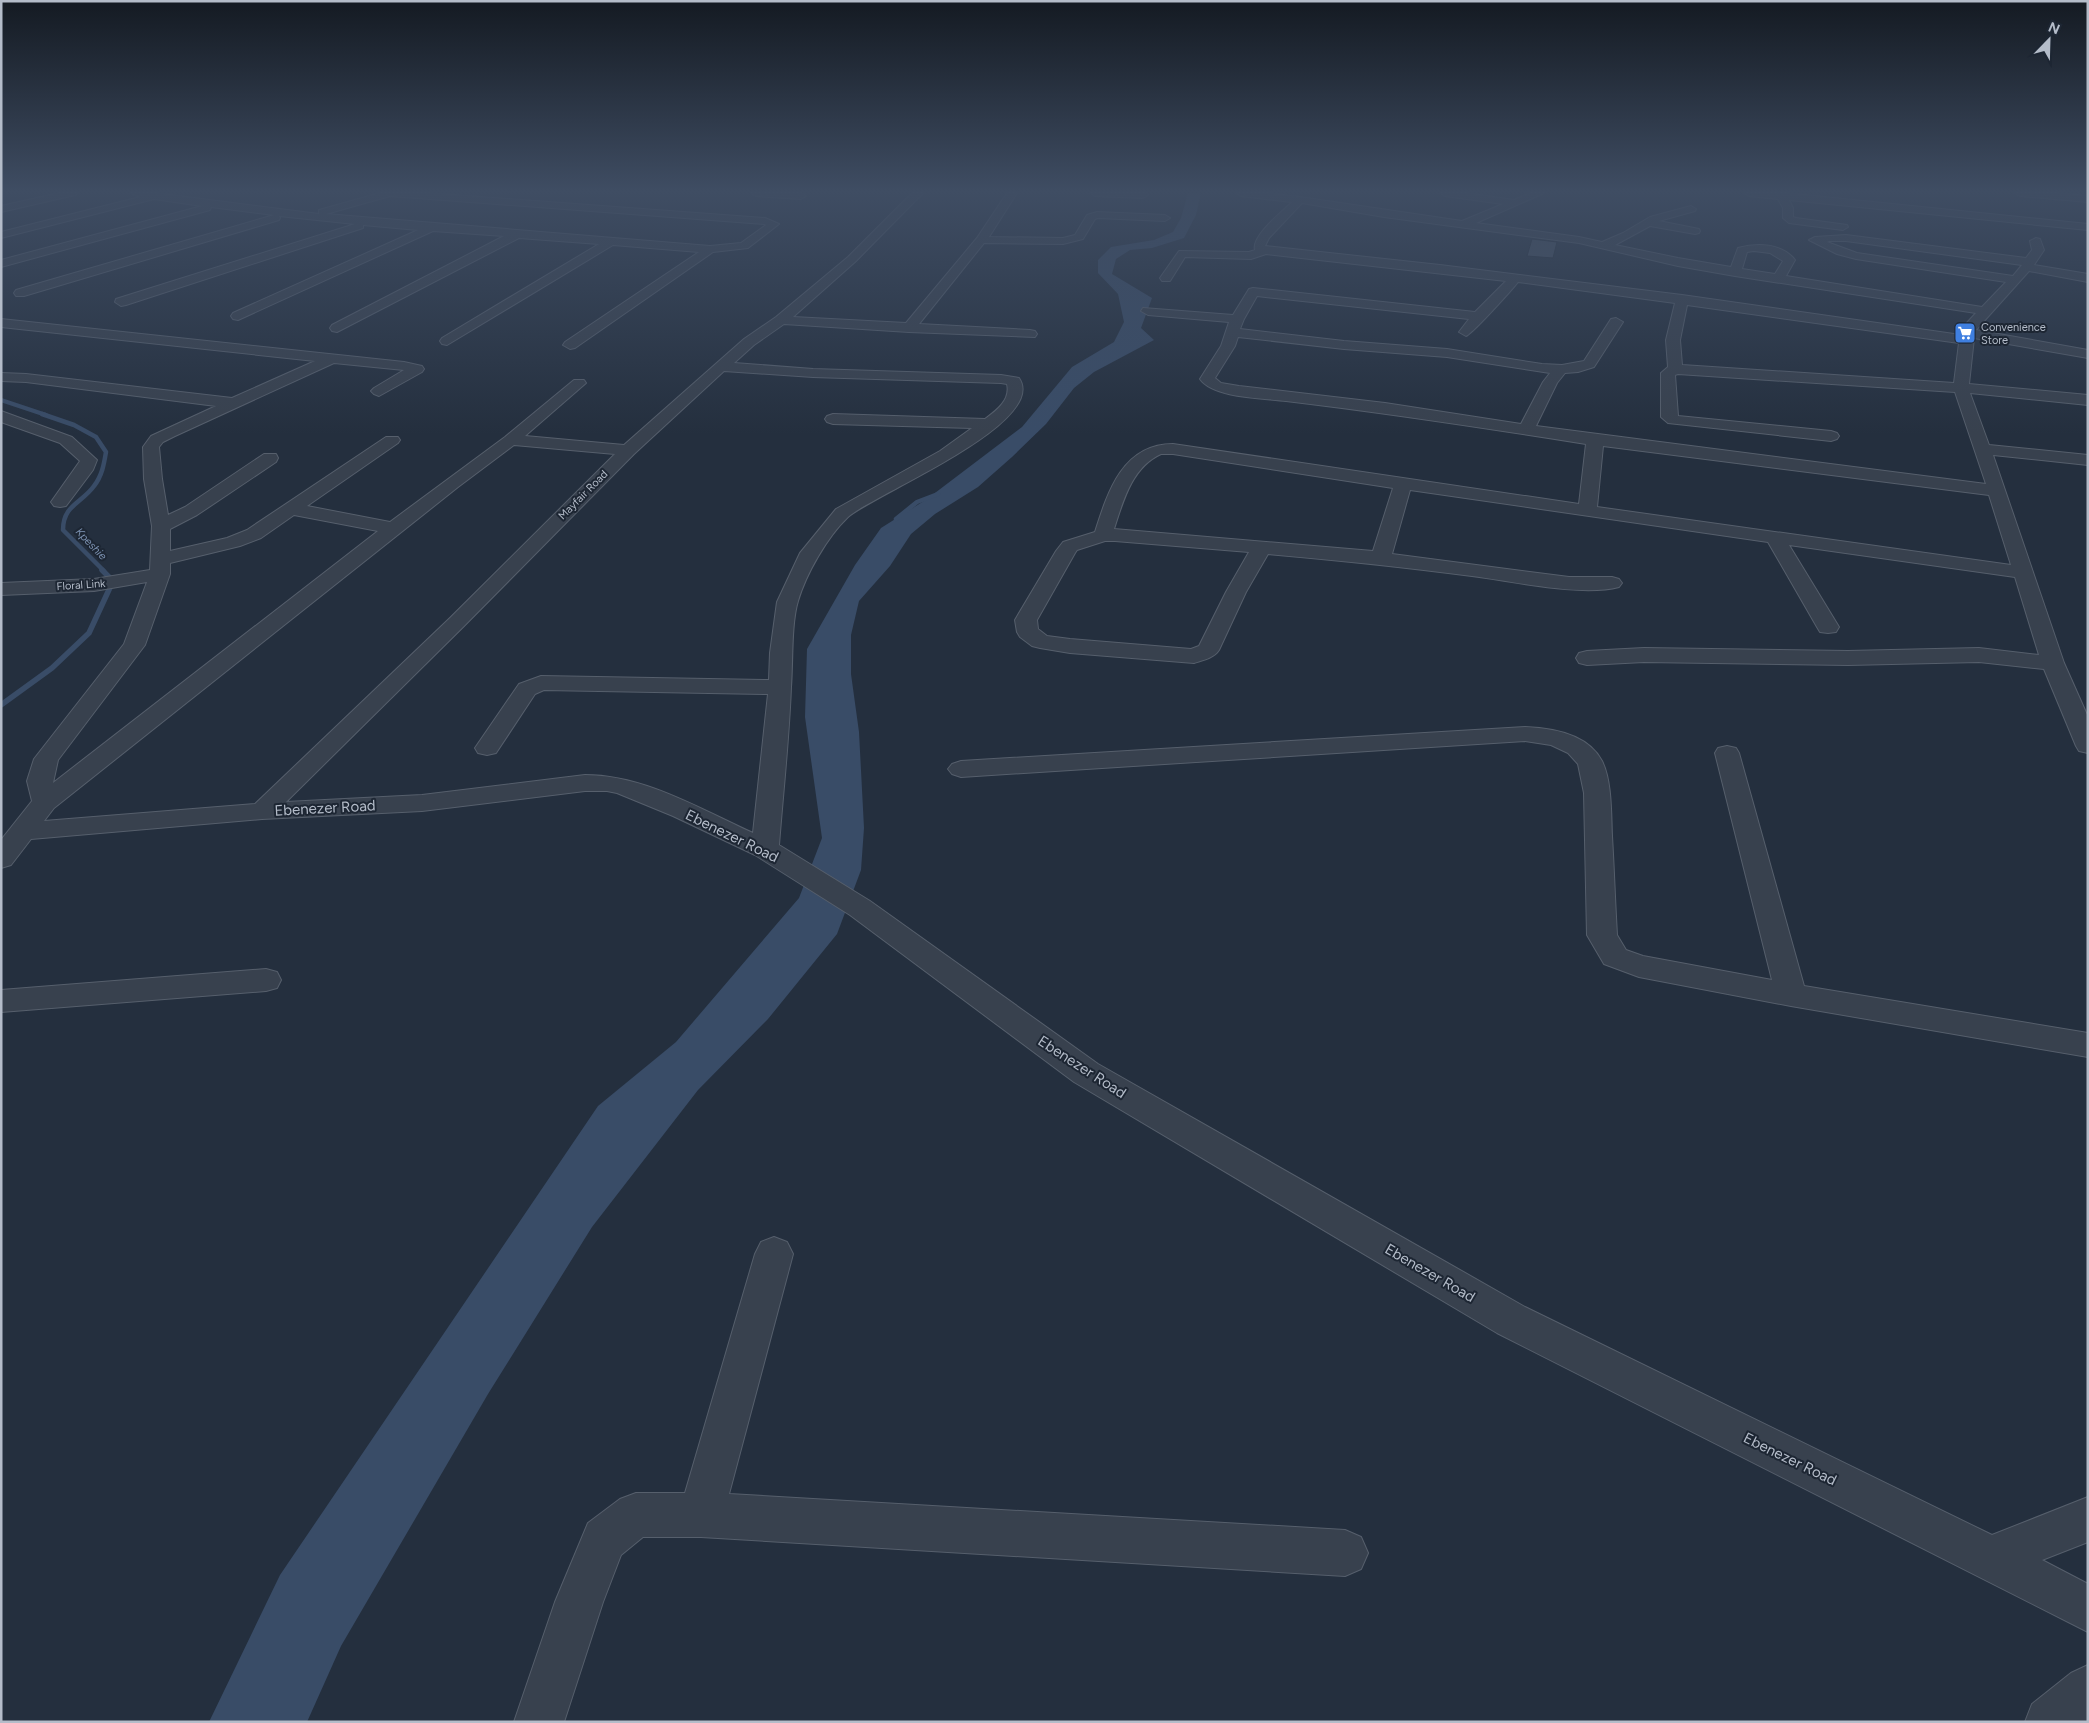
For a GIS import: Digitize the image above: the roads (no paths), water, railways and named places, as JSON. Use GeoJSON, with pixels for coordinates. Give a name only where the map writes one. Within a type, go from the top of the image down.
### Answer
{"type":"FeatureCollection","features":[{"type":"Feature","properties":{"kind":"street"},"geometry":{"type":"LineString","coordinates":[[20,293],[86,273]]}},
{"type":"Feature","properties":{"kind":"street"},"geometry":{"type":"LineString","coordinates":[[120,302],[209,273]]}},
{"type":"Feature","properties":{"kind":"street"},"geometry":{"type":"LineString","coordinates":[[238,316],[330,273]]}},
{"type":"Feature","properties":{"kind":"street"},"geometry":{"type":"LineString","coordinates":[[338,328],[442,273]]}},
{"type":"Feature","properties":{"kind":"street"},"geometry":{"type":"LineString","coordinates":[[447,341],[558,273]]}},
{"type":"Feature","properties":{"kind":"street"},"geometry":{"type":"LineString","coordinates":[[570,345],[674,273]]}},
{"type":"Feature","properties":{"kind":"street","name":"Mayfair Road"},"geometry":{"type":"LineString","coordinates":[[262,811],[457,622],[628,450],[720,366],[781,320],[835,273]]}},
{"type":"Feature","properties":{"kind":"street"},"geometry":{"type":"LineString","coordinates":[[909,328],[954,273]]}},
{"type":"Feature","properties":{"kind":"street"},"geometry":{"type":"LineString","coordinates":[[1166,278],[1169,273]]}},
{"type":"Feature","properties":{"kind":"street"},"geometry":{"type":"LineString","coordinates":[[1480,273],[2088,354]]}},
{"type":"Feature","properties":{"kind":"street"},"geometry":{"type":"LineString","coordinates":[[1744,273],[1986,311]]}},
{"type":"Feature","properties":{"kind":"street"},"geometry":{"type":"LineString","coordinates":[[1778,279],[1781,273]]}},
{"type":"Feature","properties":{"kind":"street"},"geometry":{"type":"LineString","coordinates":[[1972,273],[2016,280]]}},
{"type":"Feature","properties":{"kind":"street"},"geometry":{"type":"LineString","coordinates":[[2021,273],[1971,326],[1967,337],[1960,388],[1997,491],[2053,663],[2086,739]]}},
{"type":"Feature","properties":{"kind":"street"},"geometry":{"type":"LineString","coordinates":[[1453,350],[1476,316],[1507,288],[1515,278]]}},
{"type":"Feature","properties":{"kind":"street"},"geometry":{"type":"LineString","coordinates":[[1476,316],[1253,292],[1235,325],[1228,346],[1207,379],[1216,386],[1527,428],[1595,440],[1997,491]]}},
{"type":"Feature","properties":{"kind":"street"},"geometry":{"type":"LineString","coordinates":[[1675,369],[1673,340],[1682,299]]}},
{"type":"Feature","properties":{"kind":"street"},"geometry":{"type":"LineString","coordinates":[[1148,311],[1344,345],[1428,353],[1453,350],[1472,356],[1560,370],[1584,368],[1589,364],[1616,322]]}},
{"type":"Feature","properties":{"kind":"street"},"geometry":{"type":"LineString","coordinates":[[781,320],[1030,334]]}},
{"type":"Feature","properties":{"kind":"street"},"geometry":{"type":"LineString","coordinates":[[1,323],[417,369],[379,391]]}},
{"type":"Feature","properties":{"kind":"street"},"geometry":{"type":"LineString","coordinates":[[45,802],[40,781],[46,759],[134,645],[160,566],[161,526],[153,479],[151,447],[157,439],[169,432],[331,359]]}},
{"type":"Feature","properties":{"kind":"street"},"geometry":{"type":"LineString","coordinates":[[720,366],[813,373],[1001,379],[1014,381],[1016,389],[1010,406],[1002,414],[946,455],[842,513],[807,557],[787,602],[765,849]]}},
{"type":"Feature","properties":{"kind":"street"},"geometry":{"type":"LineString","coordinates":[[1831,436],[1674,420],[1669,417],[1668,373],[1675,369],[1960,388],[2088,400]]}},
{"type":"Feature","properties":{"kind":"street"},"geometry":{"type":"LineString","coordinates":[[1527,428],[1550,382],[1560,370]]}},
{"type":"Feature","properties":{"kind":"street"},"geometry":{"type":"LineString","coordinates":[[1,377],[36,379],[232,404]]}},
{"type":"Feature","properties":{"kind":"street"},"geometry":{"type":"LineString","coordinates":[[1,858],[45,802],[511,440],[579,383]]}},
{"type":"Feature","properties":{"kind":"street"},"geometry":{"type":"LineString","coordinates":[[4,418],[66,440],[89,460],[84,470],[60,502]]}},
{"type":"Feature","properties":{"kind":"street"},"geometry":{"type":"LineString","coordinates":[[833,420],[986,424]]}},
{"type":"Feature","properties":{"kind":"street","name":"Floral Link"},"geometry":{"type":"LineString","coordinates":[[1,589],[94,585],[126,580],[160,566],[242,539],[293,509],[392,440]]}},
{"type":"Feature","properties":{"kind":"street"},"geometry":{"type":"LineString","coordinates":[[511,440],[628,450]]}},
{"type":"Feature","properties":{"kind":"street"},"geometry":{"type":"LineString","coordinates":[[1587,511],[1595,440]]}},
{"type":"Feature","properties":{"kind":"street"},"geometry":{"type":"LineString","coordinates":[[1982,449],[2088,460]]}},
{"type":"Feature","properties":{"kind":"street"},"geometry":{"type":"LineString","coordinates":[[1102,535],[1121,487],[1135,462],[1158,450],[1186,450],[1587,511],[2022,572]]}},
{"type":"Feature","properties":{"kind":"street"},"geometry":{"type":"LineString","coordinates":[[161,526],[191,511],[270,458]]}},
{"type":"Feature","properties":{"kind":"street"},"geometry":{"type":"LineString","coordinates":[[1381,558],[1403,483]]}},
{"type":"Feature","properties":{"kind":"street"},"geometry":{"type":"LineString","coordinates":[[293,509],[395,529]]}},
{"type":"Feature","properties":{"kind":"street"},"geometry":{"type":"LineString","coordinates":[[1262,547],[1236,592],[1208,650],[1194,656],[1070,646],[1040,641],[1028,632],[1026,620],[1066,551],[1070,546],[1102,535],[1262,547],[1381,558],[1569,583],[1612,584]]}},
{"type":"Feature","properties":{"kind":"street"},"geometry":{"type":"LineString","coordinates":[[1775,537],[1828,627]]}},
{"type":"Feature","properties":{"kind":"street"},"geometry":{"type":"LineString","coordinates":[[1587,658],[1644,656],[1848,658],[1979,655],[2053,663]]}},
{"type":"Feature","properties":{"kind":"street"},"geometry":{"type":"LineString","coordinates":[[487,748],[527,689],[541,683],[780,687]]}},
{"type":"Feature","properties":{"kind":"street"},"geometry":{"type":"LineString","coordinates":[[961,769],[1178,758],[1218,753],[1525,734],[1543,735],[1577,748],[1590,762],[1597,793],[1602,935],[1615,957],[1640,966],[1790,995],[2088,1045]]}},
{"type":"Feature","properties":{"kind":"street"},"geometry":{"type":"LineString","coordinates":[[1727,752],[1790,995]]}},
{"type":"Feature","properties":{"kind":"street","name":"Ebenezer Road"},"geometry":{"type":"LineString","coordinates":[[22,831],[262,811],[422,803],[585,782],[607,783],[625,788],[682,810],[765,849],[860,908],[1086,1073],[1512,1320],[1991,1558],[2088,1609]]}},
{"type":"Feature","properties":{"kind":"street"},"geometry":{"type":"LineString","coordinates":[[1,1001],[266,980]]}},
{"type":"Feature","properties":{"kind":"street"},"geometry":{"type":"LineString","coordinates":[[701,1515],[774,1254]]}},
{"type":"Feature","properties":{"kind":"street"},"geometry":{"type":"LineString","coordinates":[[540,1722],[579,1602],[604,1539],[636,1515],[701,1515],[1344,1553]]}},
{"type":"Feature","properties":{"kind":"street"},"geometry":{"type":"LineString","coordinates":[[1991,1558],[2088,1519]]}},
{"type":"Feature","properties":{"kind":"street"},"geometry":{"type":"LineString","coordinates":[[2050,1722],[2088,1690]]}},
{"type":"Feature","properties":{"kind":"water"},"geometry":{"type":"Polygon","coordinates":[[[1098,273],[1112,273],[1152,298],[1141,328],[1154,340],[1094,372],[1074,388],[1046,424],[1012,457],[978,487],[935,514],[911,534],[890,566],[859,601],[851,635],[851,674],[859,732],[864,828],[861,870],[837,934],[768,1019],[698,1090],[592,1227],[488,1394],[341,1646],[307,1722],[209,1722],[280,1575],[598,1106],[676,1042],[799,898],[822,838],[805,717],[807,649],[855,565],[881,528],[927,499],[1022,427],[1072,367],[1114,342],[1124,322],[1118,294],[1098,273]]]}},
{"type":"Feature","properties":{"kind":"waterway","name":"Kpeshie"},"geometry":{"type":"LineString","coordinates":[[1,400],[46,415]]}},
{"type":"Feature","properties":{"kind":"waterway","name":"Kpeshie"},"geometry":{"type":"LineString","coordinates":[[42,414],[74,425],[96,437],[106,452],[99,478],[89,492],[66,515],[63,530],[104,571]]}},
{"type":"Feature","properties":{"kind":"waterway"},"geometry":{"type":"LineString","coordinates":[[896,519],[917,502],[938,494]]}},
{"type":"Feature","properties":{"kind":"waterway","name":"Kpeshie"},"geometry":{"type":"LineString","coordinates":[[1,705],[52,668],[89,633],[113,581],[102,570]]}},
{"type":"Feature","properties":{"kind":"place","name":"Convenience Store"},"geometry":{"type":"Point","coordinates":[1965,333]}}]}
